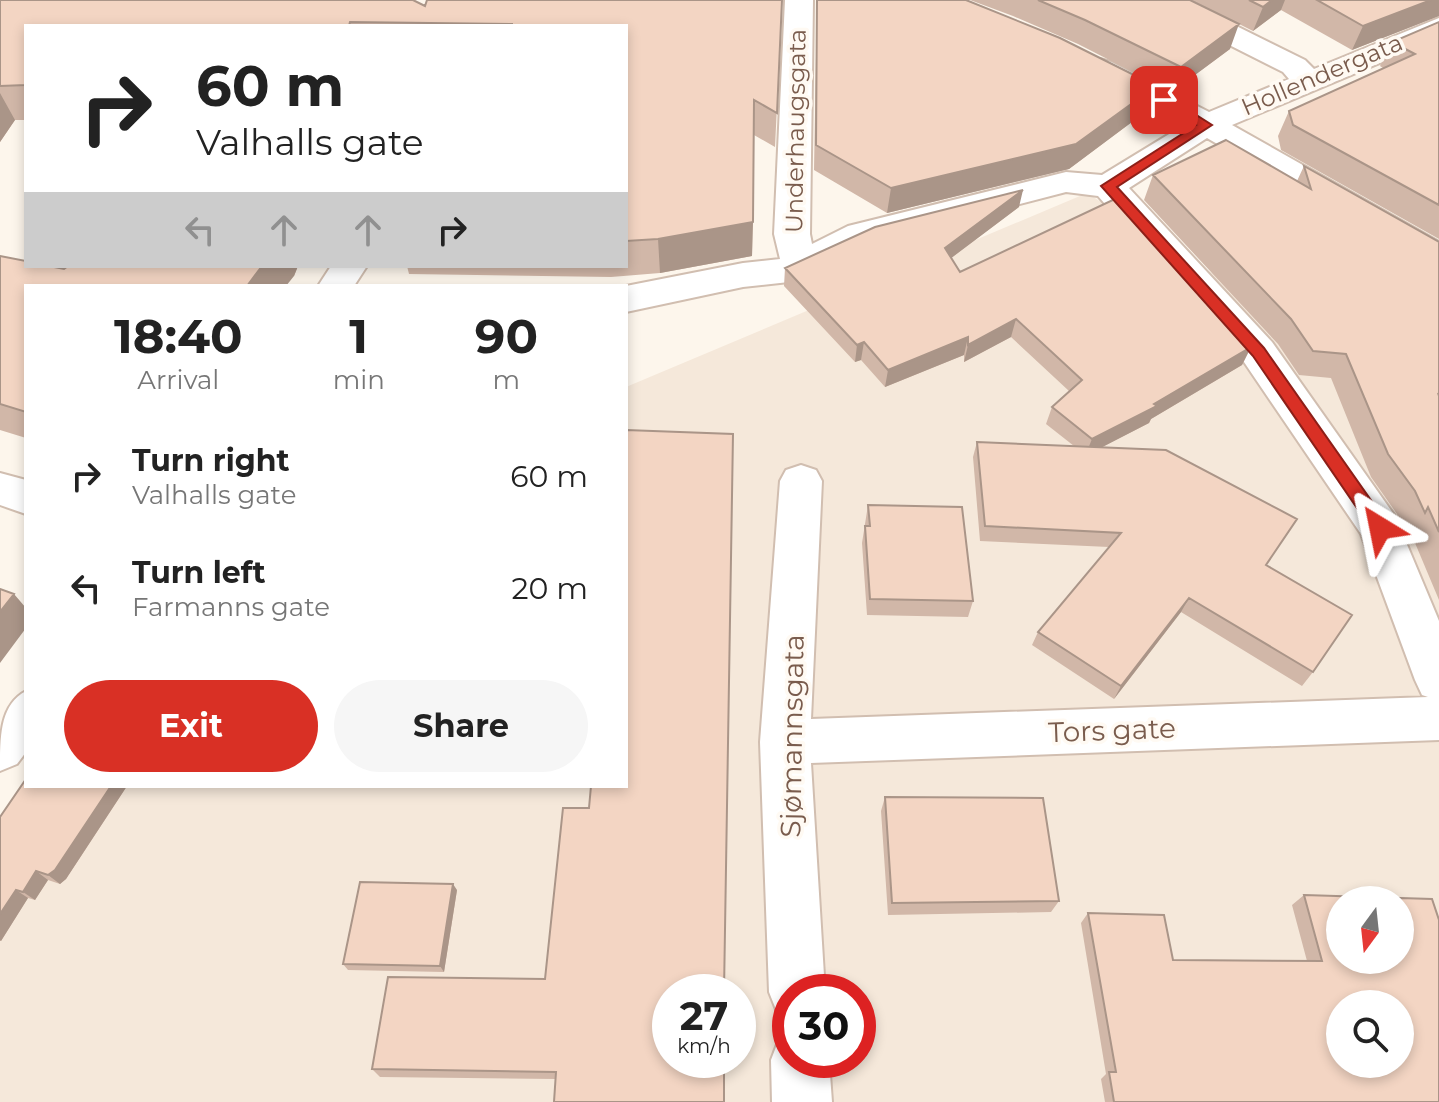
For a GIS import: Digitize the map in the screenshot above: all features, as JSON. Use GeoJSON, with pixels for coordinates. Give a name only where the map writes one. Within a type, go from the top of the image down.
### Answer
{"type":"FeatureCollection","features":[{"type":"Feature","properties":{"kind":"street","name":"Underhaugsgata"},"geometry":{"type":"LineString","coordinates":[[799,0],[792,234],[799,262]]}},
{"type":"Feature","properties":{"kind":"street"},"geometry":{"type":"LineString","coordinates":[[1162,0],[1294,66],[1308,80]]}},
{"type":"Feature","properties":{"kind":"street","name":"Hollendergata"},"geometry":{"type":"LineString","coordinates":[[1108,186],[1206,125],[1439,27]]}},
{"type":"Feature","properties":{"kind":"street"},"geometry":{"type":"LineString","coordinates":[[1070,55],[1143,88],[1439,257]]}},
{"type":"Feature","properties":{"kind":"street","name":"Underhaugsgata"},"geometry":{"type":"LineString","coordinates":[[628,299],[743,275],[789,270],[799,262],[860,234],[1066,182],[1108,186]]}},
{"type":"Feature","properties":{"kind":"street"},"geometry":{"type":"LineString","coordinates":[[1108,186],[1258,352],[1380,528],[1439,680]]}},
{"type":"Feature","properties":{"kind":"street","name":"Sjømannsgata"},"geometry":{"type":"LineString","coordinates":[[796,974],[785,742],[801,481]]}},
{"type":"Feature","properties":{"kind":"street"},"geometry":{"type":"LineString","coordinates":[[0,489],[24,496]]}},
{"type":"Feature","properties":{"kind":"street"},"geometry":{"type":"LineString","coordinates":[[0,748],[24,716]]}},
{"type":"Feature","properties":{"kind":"street","name":"Tors gate"},"geometry":{"type":"LineString","coordinates":[[785,742],[1439,718]]}},
{"type":"Feature","properties":{"kind":"street"},"geometry":{"type":"LineString","coordinates":[[801,1078],[802,1102]]}},
{"type":"Feature","properties":{"kind":"shaded area"},"geometry":{"type":"Polygon","coordinates":[[[1087,193],[1439,418],[1439,1102],[0,1102],[0,848],[45,788],[628,788],[628,386],[1087,193]]]}},
{"type":"Feature","properties":{"kind":"building"},"geometry":{"type":"Polygon","coordinates":[[[0,0],[413,0],[425,6],[427,0],[782,0],[777,113],[754,100],[753,222],[658,239],[628,241],[628,24],[24,24],[24,85],[0,86],[0,0]]]}},
{"type":"Feature","properties":{"kind":"building"},"geometry":{"type":"Polygon","coordinates":[[[817,0],[966,0],[1060,38],[1156,86],[1076,144],[891,188],[816,145],[817,0]]]}},
{"type":"Feature","properties":{"kind":"building"},"geometry":{"type":"Polygon","coordinates":[[[1038,0],[1190,0],[1239,24],[1181,67],[1038,0]]]}},
{"type":"Feature","properties":{"kind":"building"},"geometry":{"type":"Polygon","coordinates":[[[1249,0],[1272,0],[1263,7],[1249,0]]]}},
{"type":"Feature","properties":{"kind":"building"},"geometry":{"type":"Polygon","coordinates":[[[1317,0],[1431,0],[1363,26],[1317,0]]]}},
{"type":"Feature","properties":{"kind":"building"},"geometry":{"type":"Polygon","coordinates":[[[1439,22],[1439,205],[1293,125],[1289,111],[1415,54],[1392,42],[1439,22]]]}},
{"type":"Feature","properties":{"kind":"building"},"geometry":{"type":"Polygon","coordinates":[[[1226,140],[1311,189],[1304,166],[1439,242],[1439,532],[1428,507],[1425,513],[1415,491],[1388,454],[1346,354],[1313,351],[1291,319],[1153,175],[1226,140]]]}},
{"type":"Feature","properties":{"kind":"building"},"geometry":{"type":"Polygon","coordinates":[[[1023,190],[945,248],[960,272],[1117,198],[1251,347],[1154,404],[1157,406],[1092,439],[1052,407],[1082,380],[1016,319],[968,345],[968,337],[888,370],[864,342],[857,345],[785,268],[875,227],[1023,190]]]}},
{"type":"Feature","properties":{"kind":"building"},"geometry":{"type":"Polygon","coordinates":[[[0,256],[24,261],[24,268],[260,268],[248,284],[24,284],[24,411],[0,404],[0,256]]]}},
{"type":"Feature","properties":{"kind":"building"},"geometry":{"type":"Polygon","coordinates":[[[628,430],[733,434],[724,974],[652,974],[652,1078],[724,1078],[724,1102],[554,1102],[556,1072],[372,1069],[388,977],[545,979],[563,808],[589,808],[591,788],[628,788],[628,430]]]}},
{"type":"Feature","properties":{"kind":"building"},"geometry":{"type":"Polygon","coordinates":[[[977,442],[1166,450],[1297,519],[1266,565],[1352,615],[1313,672],[1189,598],[1121,686],[1038,632],[1121,533],[985,526],[977,442]]]}},
{"type":"Feature","properties":{"kind":"building"},"geometry":{"type":"Polygon","coordinates":[[[868,505],[962,507],[973,601],[870,599],[865,526],[870,526],[868,505]]]}},
{"type":"Feature","properties":{"kind":"building"},"geometry":{"type":"Polygon","coordinates":[[[0,589],[14,594],[0,612],[0,589]]]}},
{"type":"Feature","properties":{"kind":"building"},"geometry":{"type":"Polygon","coordinates":[[[24,782],[24,788],[110,788],[55,870],[48,875],[36,871],[23,892],[16,890],[0,914],[0,817],[24,782]]]}},
{"type":"Feature","properties":{"kind":"building"},"geometry":{"type":"Polygon","coordinates":[[[885,797],[1043,798],[1059,901],[892,903],[885,797]]]}},
{"type":"Feature","properties":{"kind":"building"},"geometry":{"type":"Polygon","coordinates":[[[360,882],[453,884],[440,966],[343,964],[360,882]]]}},
{"type":"Feature","properties":{"kind":"building"},"geometry":{"type":"Polygon","coordinates":[[[1304,895],[1326,896],[1326,974],[1414,974],[1414,898],[1432,899],[1439,920],[1439,1102],[1114,1102],[1109,1072],[1116,1072],[1088,913],[1164,915],[1173,960],[1322,961],[1304,895]]]}},
{"type":"Feature","properties":{"kind":"route"},"geometry":{"type":"LineString","coordinates":[[1164,100],[1206,125],[1108,186],[1258,352],[1380,528]]}}]}
